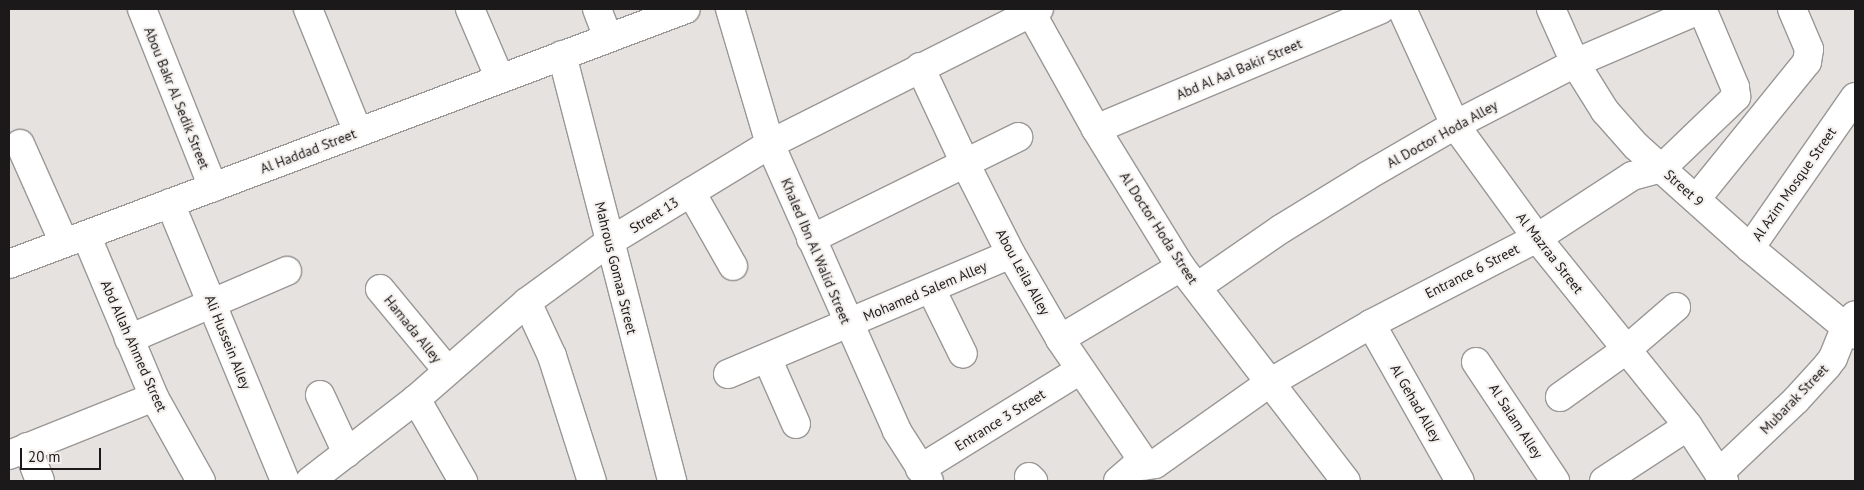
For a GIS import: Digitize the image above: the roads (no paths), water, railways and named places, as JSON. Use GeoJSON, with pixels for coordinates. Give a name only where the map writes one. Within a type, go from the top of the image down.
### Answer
{"type":"FeatureCollection","features":[{"type":"Feature","properties":{"kind":"street","name":"Abou Bakr Al Sedik Street"},"geometry":{"type":"LineString","coordinates":[[142,9],[213,187]]}},
{"type":"Feature","properties":{"kind":"street"},"geometry":{"type":"LineString","coordinates":[[308,9],[358,132]]}},
{"type":"Feature","properties":{"kind":"street"},"geometry":{"type":"LineString","coordinates":[[470,9],[500,79]]}},
{"type":"Feature","properties":{"kind":"street"},"geometry":{"type":"LineString","coordinates":[[598,9],[608,38]]}},
{"type":"Feature","properties":{"kind":"street","name":"Al Haddad Street"},"geometry":{"type":"LineString","coordinates":[[9,264],[686,9]]}},
{"type":"Feature","properties":{"kind":"street","name":"Khaled Ibn Al Walid Street"},"geometry":{"type":"LineString","coordinates":[[730,9],[770,144],[848,324],[897,431],[925,475]]}},
{"type":"Feature","properties":{"kind":"street","name":"Abd Al Aal Bakir Street"},"geometry":{"type":"LineString","coordinates":[[1096,130],[1381,9]]}},
{"type":"Feature","properties":{"kind":"street","name":"Al Mazraa Street"},"geometry":{"type":"LineString","coordinates":[[1402,9],[1455,125],[1537,238],[1688,426],[1721,477]]}},
{"type":"Feature","properties":{"kind":"street","name":"Street 9"},"geometry":{"type":"LineString","coordinates":[[1551,9],[1575,63],[1605,111],[1636,146],[1750,248],[1852,326]]}},
{"type":"Feature","properties":{"kind":"street","name":"Al Doctor Hoda Alley"},"geometry":{"type":"LineString","coordinates":[[1060,339],[1189,277],[1281,229],[1455,125],[1575,63],[1702,9]]}},
{"type":"Feature","properties":{"kind":"street","name":"Entrance 6 Street"},"geometry":{"type":"LineString","coordinates":[[1118,481],[1134,467],[1155,464],[1271,382],[1371,324],[1537,238],[1632,176],[1662,168],[1736,97],[1735,87],[1702,9]]}},
{"type":"Feature","properties":{"kind":"street"},"geometry":{"type":"LineString","coordinates":[[1696,199],[1807,62],[1809,49],[1792,9]]}},
{"type":"Feature","properties":{"kind":"street","name":"Street 13"},"geometry":{"type":"LineString","coordinates":[[310,481],[416,398],[527,302],[609,242],[770,144],[1033,10]]}},
{"type":"Feature","properties":{"kind":"street","name":"Al Doctor Hoda Street"},"geometry":{"type":"LineString","coordinates":[[1033,10],[1096,130],[1189,277],[1271,382],[1344,481]]}},
{"type":"Feature","properties":{"kind":"street","name":"Mahrous Gomaa Street"},"geometry":{"type":"LineString","coordinates":[[562,55],[672,481]]}},
{"type":"Feature","properties":{"kind":"street","name":"Abou Leila Alley"},"geometry":{"type":"LineString","coordinates":[[920,67],[965,163],[1011,254],[1060,339],[1146,465]]}},
{"type":"Feature","properties":{"kind":"street","name":"Al Azim Mosque Street"},"geometry":{"type":"LineString","coordinates":[[1750,248],[1854,102]]}},
{"type":"Feature","properties":{"kind":"street"},"geometry":{"type":"LineString","coordinates":[[811,238],[1018,137]]}},
{"type":"Feature","properties":{"kind":"street","name":"Abd Allah Ahmed Street"},"geometry":{"type":"LineString","coordinates":[[20,144],[75,239],[129,339],[154,397],[201,481]]}},
{"type":"Feature","properties":{"kind":"street"},"geometry":{"type":"LineString","coordinates":[[691,192],[733,266]]}},
{"type":"Feature","properties":{"kind":"street","name":"Ali Hussein Alley"},"geometry":{"type":"LineString","coordinates":[[170,203],[285,481]]}},
{"type":"Feature","properties":{"kind":"street","name":"Mohamed Salem Alley"},"geometry":{"type":"LineString","coordinates":[[728,374],[1011,254]]}},
{"type":"Feature","properties":{"kind":"street"},"geometry":{"type":"LineString","coordinates":[[129,339],[287,271]]}},
{"type":"Feature","properties":{"kind":"street","name":"Hamada Alley"},"geometry":{"type":"LineString","coordinates":[[380,289],[447,370]]}},
{"type":"Feature","properties":{"kind":"street"},"geometry":{"type":"LineString","coordinates":[[931,289],[963,354]]}},
{"type":"Feature","properties":{"kind":"street"},"geometry":{"type":"LineString","coordinates":[[527,302],[552,356],[592,481]]}},
{"type":"Feature","properties":{"kind":"street"},"geometry":{"type":"LineString","coordinates":[[1560,397],[1626,350],[1676,307]]}},
{"type":"Feature","properties":{"kind":"street","name":"Al Gehad Alley"},"geometry":{"type":"LineString","coordinates":[[1371,324],[1460,481]]}},
{"type":"Feature","properties":{"kind":"street","name":"Mubarak Street"},"geometry":{"type":"LineString","coordinates":[[1721,477],[1827,366],[1852,326]]}},
{"type":"Feature","properties":{"kind":"street"},"geometry":{"type":"LineString","coordinates":[[767,358],[796,424]]}},
{"type":"Feature","properties":{"kind":"street","name":"Al Salam Alley"},"geometry":{"type":"LineString","coordinates":[[1476,362],[1555,481]]}},
{"type":"Feature","properties":{"kind":"street","name":"Entrance 3 Street"},"geometry":{"type":"LineString","coordinates":[[925,475],[1080,370]]}},
{"type":"Feature","properties":{"kind":"street"},"geometry":{"type":"LineString","coordinates":[[320,395],[347,453]]}},
{"type":"Feature","properties":{"kind":"street"},"geometry":{"type":"LineString","coordinates":[[40,481],[18,451],[154,397]]}},
{"type":"Feature","properties":{"kind":"street"},"geometry":{"type":"LineString","coordinates":[[416,398],[463,481]]}},
{"type":"Feature","properties":{"kind":"street"},"geometry":{"type":"LineString","coordinates":[[1604,481],[1688,426]]}}]}
